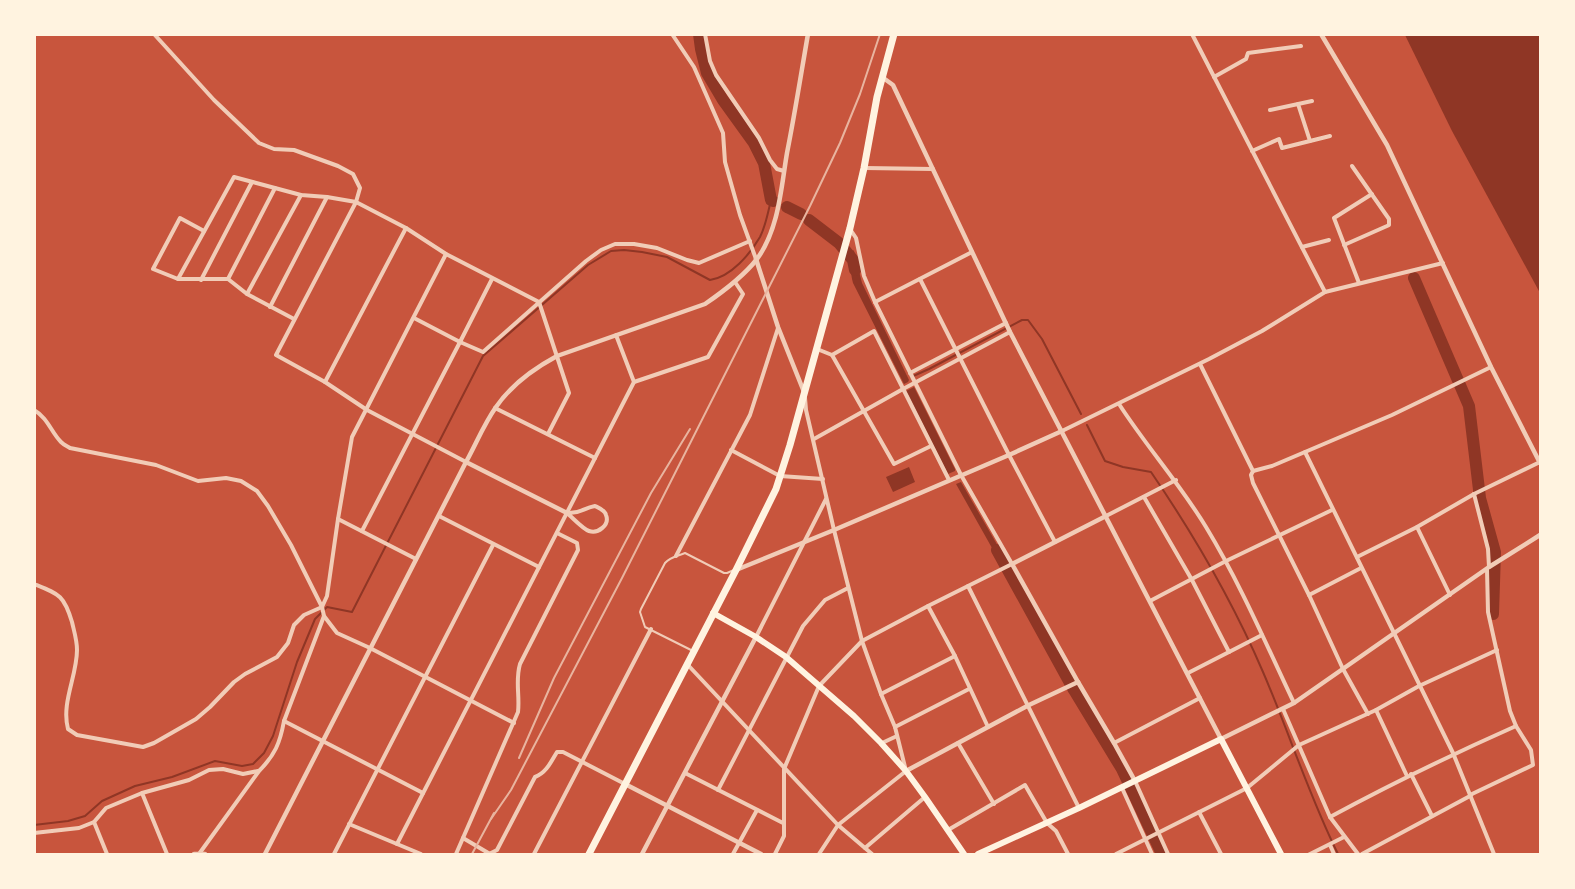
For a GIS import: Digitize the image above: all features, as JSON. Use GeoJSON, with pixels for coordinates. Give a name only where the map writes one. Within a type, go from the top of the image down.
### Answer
{"type":"FeatureCollection","features":[{"type":"Feature","properties":{"kind":"highway"},"geometry":{"type":"LineString","coordinates":[[589,855],[736,570],[780,476],[848,237],[882,77],[894,34]]}},
{"type":"Feature","properties":{"kind":"main road"},"geometry":{"type":"LineString","coordinates":[[712,613],[756,637],[786,657],[854,716],[906,771],[964,855]]}},
{"type":"Feature","properties":{"kind":"main road"},"geometry":{"type":"LineString","coordinates":[[978,855],[1221,739],[1281,855]]}},
{"type":"Feature","properties":{"kind":"street"},"geometry":{"type":"LineString","coordinates":[[154,34],[214,100],[259,143],[274,149],[294,150],[352,174],[360,188],[356,202],[276,355],[367,410],[567,513],[583,528],[591,532],[598,532],[606,521],[606,514],[595,506],[577,513],[567,513]]}},
{"type":"Feature","properties":{"kind":"street"},"geometry":{"type":"LineString","coordinates":[[672,34],[694,67],[723,134],[724,162],[778,327],[804,394],[834,530],[862,641],[895,727],[906,771]]}},
{"type":"Feature","properties":{"kind":"street"},"geometry":{"type":"LineString","coordinates":[[705,34],[710,61],[716,75],[759,138],[770,160],[777,169],[784,171]]}},
{"type":"Feature","properties":{"kind":"street"},"geometry":{"type":"LineString","coordinates":[[265,855],[466,462],[495,408],[508,392],[523,377],[557,356],[705,304],[735,282],[756,259],[764,246],[774,220],[808,34]]}},
{"type":"Feature","properties":{"kind":"street"},"geometry":{"type":"LineString","coordinates":[[1192,34],[1325,292]]}},
{"type":"Feature","properties":{"kind":"street"},"geometry":{"type":"LineString","coordinates":[[1321,34],[1387,145],[1491,367],[1540,463],[1473,494],[1417,527],[1357,557]]}},
{"type":"Feature","properties":{"kind":"street"},"geometry":{"type":"LineString","coordinates":[[1214,77],[1246,59],[1248,53],[1301,46]]}},
{"type":"Feature","properties":{"kind":"street"},"geometry":{"type":"LineString","coordinates":[[882,77],[893,85],[1006,324],[1221,739],[1294,703],[1489,567],[1540,535]]}},
{"type":"Feature","properties":{"kind":"street"},"geometry":{"type":"LineString","coordinates":[[1270,110],[1312,101]]}},
{"type":"Feature","properties":{"kind":"street"},"geometry":{"type":"LineString","coordinates":[[1298,104],[1310,141]]}},
{"type":"Feature","properties":{"kind":"street"},"geometry":{"type":"LineString","coordinates":[[1252,151],[1279,139],[1282,148],[1330,136]]}},
{"type":"Feature","properties":{"kind":"street"},"geometry":{"type":"LineString","coordinates":[[1344,245],[1389,225],[1389,219],[1352,166]]}},
{"type":"Feature","properties":{"kind":"street"},"geometry":{"type":"LineString","coordinates":[[864,168],[933,169]]}},
{"type":"Feature","properties":{"kind":"street"},"geometry":{"type":"LineString","coordinates":[[178,279],[234,177],[301,195],[356,202],[406,228],[446,254],[539,302],[569,393],[548,434]]}},
{"type":"Feature","properties":{"kind":"street"},"geometry":{"type":"LineString","coordinates":[[200,280],[252,182]]}},
{"type":"Feature","properties":{"kind":"street"},"geometry":{"type":"LineString","coordinates":[[228,279],[275,188]]}},
{"type":"Feature","properties":{"kind":"street"},"geometry":{"type":"LineString","coordinates":[[1359,283],[1334,218],[1372,194]]}},
{"type":"Feature","properties":{"kind":"street"},"geometry":{"type":"LineString","coordinates":[[247,294],[301,195]]}},
{"type":"Feature","properties":{"kind":"street"},"geometry":{"type":"LineString","coordinates":[[270,307],[327,197]]}},
{"type":"Feature","properties":{"kind":"street"},"geometry":{"type":"LineString","coordinates":[[204,231],[180,218],[153,269],[178,279],[228,279],[247,294],[294,319]]}},
{"type":"Feature","properties":{"kind":"street"},"geometry":{"type":"LineString","coordinates":[[324,382],[406,228]]}},
{"type":"Feature","properties":{"kind":"street"},"geometry":{"type":"LineString","coordinates":[[850,228],[856,238],[864,276],[875,302],[960,475],[1135,781],[1168,855]]}},
{"type":"Feature","properties":{"kind":"street"},"geometry":{"type":"LineString","coordinates":[[1302,246],[1329,240]]}},
{"type":"Feature","properties":{"kind":"street"},"geometry":{"type":"LineString","coordinates":[[414,318],[483,352],[586,261],[615,244],[634,244],[657,248],[699,263],[750,241]]}},
{"type":"Feature","properties":{"kind":"street"},"geometry":{"type":"LineString","coordinates":[[875,302],[972,252]]}},
{"type":"Feature","properties":{"kind":"street"},"geometry":{"type":"LineString","coordinates":[[34,584],[56,592],[70,615],[77,651],[66,715],[68,729],[77,735],[143,747],[196,719],[234,682],[277,657],[288,643],[294,625],[304,615],[322,607],[327,596],[352,437],[446,254]]}},
{"type":"Feature","properties":{"kind":"street"},"geometry":{"type":"LineString","coordinates":[[736,570],[1062,431],[1200,364],[1262,331],[1325,292],[1443,263]]}},
{"type":"Feature","properties":{"kind":"street"},"geometry":{"type":"LineString","coordinates":[[362,531],[492,279]]}},
{"type":"Feature","properties":{"kind":"street"},"geometry":{"type":"LineString","coordinates":[[920,279],[1055,542]]}},
{"type":"Feature","properties":{"kind":"street"},"geometry":{"type":"LineString","coordinates":[[397,844],[634,382],[708,357],[743,294],[735,282]]}},
{"type":"Feature","properties":{"kind":"street"},"geometry":{"type":"LineString","coordinates":[[911,374],[1006,324]]}},
{"type":"Feature","properties":{"kind":"street"},"geometry":{"type":"LineString","coordinates":[[676,556],[750,415],[778,327]]}},
{"type":"Feature","properties":{"kind":"street"},"geometry":{"type":"LineString","coordinates":[[832,355],[874,331],[931,446],[950,479]]}},
{"type":"Feature","properties":{"kind":"street"},"geometry":{"type":"LineString","coordinates":[[814,439],[1010,331]]}},
{"type":"Feature","properties":{"kind":"street"},"geometry":{"type":"LineString","coordinates":[[616,335],[634,382]]}},
{"type":"Feature","properties":{"kind":"street"},"geometry":{"type":"LineString","coordinates":[[817,349],[832,355],[894,464],[931,446]]}},
{"type":"Feature","properties":{"kind":"street"},"geometry":{"type":"LineString","coordinates":[[1200,364],[1253,471],[1251,475],[1253,483],[1343,669],[1368,714]]}},
{"type":"Feature","properties":{"kind":"street"},"geometry":{"type":"LineString","coordinates":[[1253,471],[1272,466],[1392,415],[1491,367]]}},
{"type":"Feature","properties":{"kind":"street"},"geometry":{"type":"LineString","coordinates":[[1119,404],[1135,429],[1176,480],[1205,525],[1226,561],[1294,703]]}},
{"type":"Feature","properties":{"kind":"street"},"geometry":{"type":"LineString","coordinates":[[495,408],[595,458]]}},
{"type":"Feature","properties":{"kind":"street"},"geometry":{"type":"LineString","coordinates":[[34,410],[41,414],[59,441],[70,448],[156,465],[198,481],[226,478],[241,481],[257,491],[291,545],[322,607],[324,616],[337,633],[514,723]]}},
{"type":"Feature","properties":{"kind":"street"},"geometry":{"type":"LineString","coordinates":[[731,450],[780,476],[823,479]]}},
{"type":"Feature","properties":{"kind":"street"},"geometry":{"type":"LineString","coordinates":[[1305,452],[1453,753],[1494,855]]}},
{"type":"Feature","properties":{"kind":"street"},"geometry":{"type":"LineString","coordinates":[[775,855],[784,836],[784,769],[819,686],[862,641],[1176,480]]}},
{"type":"Feature","properties":{"kind":"street"},"geometry":{"type":"LineString","coordinates":[[1283,709],[1329,817],[1360,855],[1472,794],[1533,765],[1531,750],[1516,726],[1510,711],[1488,612],[1488,549],[1473,494]]}},
{"type":"Feature","properties":{"kind":"street"},"geometry":{"type":"LineString","coordinates":[[1144,497],[1192,580],[1229,652]]}},
{"type":"Feature","properties":{"kind":"street"},"geometry":{"type":"LineString","coordinates":[[642,855],[827,498]]}},
{"type":"Feature","properties":{"kind":"street"},"geometry":{"type":"LineString","coordinates":[[1150,601],[1332,510]]}},
{"type":"Feature","properties":{"kind":"street"},"geometry":{"type":"LineString","coordinates":[[439,516],[539,567]]}},
{"type":"Feature","properties":{"kind":"street"},"geometry":{"type":"LineString","coordinates":[[338,519],[416,558]]}},
{"type":"Feature","properties":{"kind":"street"},"geometry":{"type":"LineString","coordinates":[[1417,527],[1450,595]]}},
{"type":"Feature","properties":{"kind":"street"},"geometry":{"type":"LineString","coordinates":[[456,855],[518,712],[520,699],[517,675],[520,664],[578,550],[578,543],[557,533]]}},
{"type":"Feature","properties":{"kind":"street"},"geometry":{"type":"LineString","coordinates":[[334,855],[493,544]]}},
{"type":"Feature","properties":{"kind":"street"},"geometry":{"type":"LineString","coordinates":[[1309,595],[1361,568]]}},
{"type":"Feature","properties":{"kind":"street"},"geometry":{"type":"LineString","coordinates":[[968,586],[1079,808]]}},
{"type":"Feature","properties":{"kind":"street"},"geometry":{"type":"LineString","coordinates":[[718,790],[803,626],[825,600],[848,588]]}},
{"type":"Feature","properties":{"kind":"street"},"geometry":{"type":"LineString","coordinates":[[928,606],[955,656],[988,727]]}},
{"type":"Feature","properties":{"kind":"street"},"geometry":{"type":"LineString","coordinates":[[199,854],[276,750],[284,721],[324,616]]}},
{"type":"Feature","properties":{"kind":"street"},"geometry":{"type":"LineString","coordinates":[[534,855],[651,630]]}},
{"type":"Feature","properties":{"kind":"street"},"geometry":{"type":"LineString","coordinates":[[1188,673],[1262,635]]}},
{"type":"Feature","properties":{"kind":"street"},"geometry":{"type":"LineString","coordinates":[[1116,855],[1247,788],[1299,745],[1368,714],[1419,686],[1497,650]]}},
{"type":"Feature","properties":{"kind":"street"},"geometry":{"type":"LineString","coordinates":[[881,694],[955,656]]}},
{"type":"Feature","properties":{"kind":"street"},"geometry":{"type":"LineString","coordinates":[[686,664],[838,825],[872,855]]}},
{"type":"Feature","properties":{"kind":"street"},"geometry":{"type":"LineString","coordinates":[[819,855],[838,825],[906,771],[1029,705],[1078,682]]}},
{"type":"Feature","properties":{"kind":"street"},"geometry":{"type":"LineString","coordinates":[[895,727],[969,689]]}},
{"type":"Feature","properties":{"kind":"street"},"geometry":{"type":"LineString","coordinates":[[1114,743],[1200,698]]}},
{"type":"Feature","properties":{"kind":"street"},"geometry":{"type":"LineString","coordinates":[[1376,710],[1432,816]]}},
{"type":"Feature","properties":{"kind":"street"},"geometry":{"type":"LineString","coordinates":[[284,721],[423,793]]}},
{"type":"Feature","properties":{"kind":"street"},"geometry":{"type":"LineString","coordinates":[[1329,817],[1453,753],[1516,726]]}},
{"type":"Feature","properties":{"kind":"street"},"geometry":{"type":"LineString","coordinates":[[881,743],[897,736]]}},
{"type":"Feature","properties":{"kind":"street"},"geometry":{"type":"LineString","coordinates":[[958,743],[994,804]]}},
{"type":"Feature","properties":{"kind":"street"},"geometry":{"type":"LineString","coordinates":[[463,838],[490,854],[497,850],[535,777],[550,765],[557,752],[563,752],[761,855]]}},
{"type":"Feature","properties":{"kind":"street"},"geometry":{"type":"LineString","coordinates":[[34,833],[79,828],[94,822],[106,808],[142,793],[189,780],[209,770],[223,769],[243,774],[259,771]]}},
{"type":"Feature","properties":{"kind":"street"},"geometry":{"type":"LineString","coordinates":[[685,773],[783,824]]}},
{"type":"Feature","properties":{"kind":"street"},"geometry":{"type":"LineString","coordinates":[[948,830],[1025,785],[1047,823],[1056,831],[1068,855]]}},
{"type":"Feature","properties":{"kind":"street"},"geometry":{"type":"LineString","coordinates":[[1122,787],[1152,855]]}},
{"type":"Feature","properties":{"kind":"street"},"geometry":{"type":"LineString","coordinates":[[142,793],[167,855]]}},
{"type":"Feature","properties":{"kind":"street"},"geometry":{"type":"LineString","coordinates":[[865,848],[925,797]]}},
{"type":"Feature","properties":{"kind":"street"},"geometry":{"type":"LineString","coordinates":[[733,855],[757,810]]}},
{"type":"Feature","properties":{"kind":"street"},"geometry":{"type":"LineString","coordinates":[[1199,812],[1221,855]]}},
{"type":"Feature","properties":{"kind":"street"},"geometry":{"type":"LineString","coordinates":[[94,822],[106,853],[100,855]]}},
{"type":"Feature","properties":{"kind":"street"},"geometry":{"type":"LineString","coordinates":[[349,824],[421,855]]}},
{"type":"Feature","properties":{"kind":"street"},"geometry":{"type":"LineString","coordinates":[[1310,855],[1344,837]]}},
{"type":"Feature","properties":{"kind":"street"},"geometry":{"type":"LineString","coordinates":[[1330,845],[1334,855]]}},
{"type":"Feature","properties":{"kind":"street"},"geometry":{"type":"LineString","coordinates":[[194,855],[205,855]]}},
{"type":"Feature","properties":{"kind":"lane"},"geometry":{"type":"LineString","coordinates":[[693,651],[644,625],[641,609],[665,563],[685,553],[724,573],[736,570]]}},
{"type":"Feature","properties":{"kind":"shaded area"},"geometry":{"type":"Polygon","coordinates":[[[1405,35],[1540,35],[1540,293],[1452,131],[1405,35]]]}},
{"type":"Feature","properties":{"kind":"shaded area"},"geometry":{"type":"Polygon","coordinates":[[[853,250],[862,283],[909,380],[904,384],[853,283],[851,258],[853,250]]]}},
{"type":"Feature","properties":{"kind":"shaded area"},"geometry":{"type":"Polygon","coordinates":[[[914,387],[955,471],[948,474],[906,391],[914,387]]]}},
{"type":"Feature","properties":{"kind":"shaded area"},"geometry":{"type":"Polygon","coordinates":[[[909,467],[915,482],[893,492],[886,477],[909,467]]]}},
{"type":"Feature","properties":{"kind":"shaded area"},"geometry":{"type":"Polygon","coordinates":[[[961,482],[1006,560],[1005,562],[1001,564],[956,484],[961,482]]]}},
{"type":"Feature","properties":{"kind":"waterway"},"geometry":{"type":"LineString","coordinates":[[699,34],[707,73],[754,143],[764,163],[773,201]]}},
{"type":"Feature","properties":{"kind":"waterway"},"geometry":{"type":"LineString","coordinates":[[34,825],[68,821],[85,816],[102,801],[135,786],[172,777],[215,761],[242,766],[253,764],[264,753],[273,736],[297,662],[315,619],[327,607],[352,612],[483,356],[588,265],[611,251],[624,250],[667,257],[710,280],[718,278],[732,270],[760,237],[771,200]]}},
{"type":"Feature","properties":{"kind":"waterway"},"geometry":{"type":"LineString","coordinates":[[787,207],[801,214]]}},
{"type":"Feature","properties":{"kind":"waterway"},"geometry":{"type":"LineString","coordinates":[[809,220],[839,243],[853,260],[855,270]]}},
{"type":"Feature","properties":{"kind":"waterway"},"geometry":{"type":"LineString","coordinates":[[1414,278],[1469,406],[1480,498],[1495,552],[1493,614]]}},
{"type":"Feature","properties":{"kind":"waterway"},"geometry":{"type":"LineString","coordinates":[[911,377],[1022,320],[1028,320],[1042,339],[1081,414]]}},
{"type":"Feature","properties":{"kind":"waterway"},"geometry":{"type":"LineString","coordinates":[[1087,425],[1105,461],[1151,472],[1197,545],[1226,595],[1251,646],[1338,854]]}},
{"type":"Feature","properties":{"kind":"waterway"},"geometry":{"type":"LineString","coordinates":[[997,550],[1074,690],[1122,769],[1162,854]]}},
{"type":"Feature","properties":{"kind":"railway"},"geometry":{"type":"LineString","coordinates":[[491,819],[511,790],[622,578],[810,206],[860,94],[880,34]]}},
{"type":"Feature","properties":{"kind":"railway"},"geometry":{"type":"LineString","coordinates":[[519,758],[554,678],[651,493],[690,429]]}},
{"type":"Feature","properties":{"kind":"railway"},"geometry":{"type":"LineString","coordinates":[[472,854],[494,813]]}}]}
